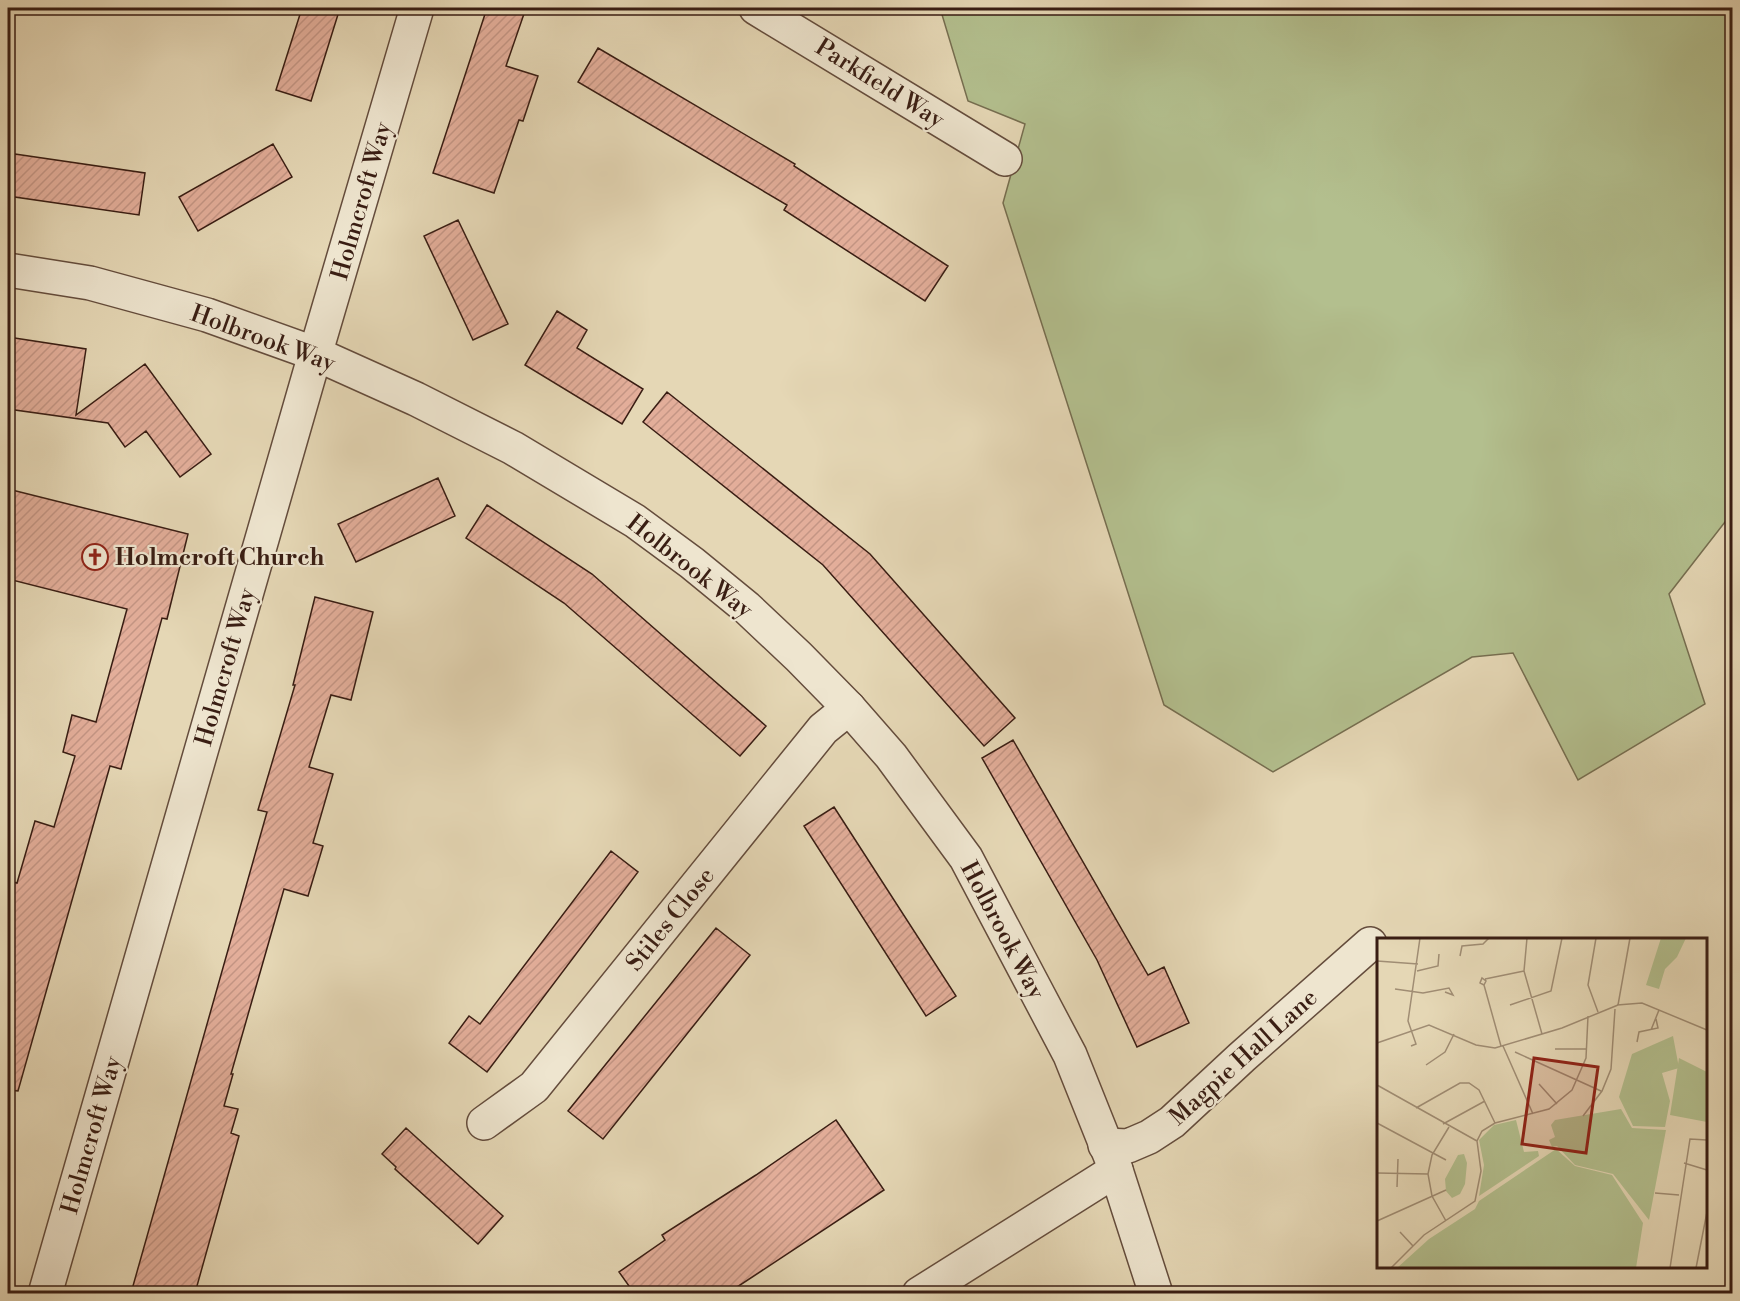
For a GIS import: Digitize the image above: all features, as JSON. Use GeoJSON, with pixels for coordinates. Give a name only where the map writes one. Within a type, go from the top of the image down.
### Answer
{"type":"FeatureCollection","features":[{"type":"Feature","properties":{"kind":"street","name":"Holmcroft Way"},"geometry":{"type":"LineString","coordinates":[[45,1293],[417,8]]}},
{"type":"Feature","properties":{"kind":"street","name":"Parkfield Way"},"geometry":{"type":"LineString","coordinates":[[756,8],[1005,159]]}},
{"type":"Feature","properties":{"kind":"street","name":"Holbrook Way"},"geometry":{"type":"LineString","coordinates":[[8,270],[90,283],[207,315],[316,354],[416,399],[513,448],[635,520],[692,563],[747,608],[849,708],[891,756],[966,858],[1070,1055],[1110,1158]]}},
{"type":"Feature","properties":{"kind":"street","name":"Stiles Close"},"geometry":{"type":"LineString","coordinates":[[484,1123],[534,1087],[823,729],[849,708]]}},
{"type":"Feature","properties":{"kind":"street","name":"Magpie Hall Lane"},"geometry":{"type":"LineString","coordinates":[[919,1293],[1110,1158],[1172,1122],[1370,944]]}},
{"type":"Feature","properties":{"kind":"street"},"geometry":{"type":"LineString","coordinates":[[1110,1158],[1156,1293]]}},
{"type":"Feature","properties":{"kind":"green space"},"geometry":{"type":"Polygon","coordinates":[[[940,8],[1732,8],[1732,513],[1669,594],[1705,704],[1578,780],[1513,653],[1472,657],[1273,772],[1164,705],[1003,203],[1025,124],[968,101],[940,8]]]}},
{"type":"Feature","properties":{"kind":"building"},"geometry":{"type":"Polygon","coordinates":[[[302,8],[340,8],[311,101],[276,90],[302,8]]]}},
{"type":"Feature","properties":{"kind":"building"},"geometry":{"type":"Polygon","coordinates":[[[487,8],[526,8],[506,66],[538,76],[523,121],[519,120],[494,193],[433,173],[487,8]]]}},
{"type":"Feature","properties":{"kind":"building"},"geometry":{"type":"Polygon","coordinates":[[[598,48],[795,164],[794,166],[948,266],[925,301],[784,210],[787,205],[578,82],[598,48]]]}},
{"type":"Feature","properties":{"kind":"building"},"geometry":{"type":"Polygon","coordinates":[[[273,144],[292,177],[198,231],[179,197],[273,144]]]}},
{"type":"Feature","properties":{"kind":"building"},"geometry":{"type":"Polygon","coordinates":[[[8,153],[145,173],[139,215],[8,196],[8,153]]]}},
{"type":"Feature","properties":{"kind":"building"},"geometry":{"type":"Polygon","coordinates":[[[458,220],[508,324],[473,340],[424,236],[458,220]]]}},
{"type":"Feature","properties":{"kind":"building"},"geometry":{"type":"Polygon","coordinates":[[[557,311],[587,330],[577,348],[643,389],[622,424],[525,365],[557,311]]]}},
{"type":"Feature","properties":{"kind":"building"},"geometry":{"type":"Polygon","coordinates":[[[8,337],[86,349],[76,415],[145,364],[211,454],[180,477],[146,431],[125,447],[108,423],[8,409],[8,337]]]}},
{"type":"Feature","properties":{"kind":"building"},"geometry":{"type":"Polygon","coordinates":[[[667,392],[870,554],[1015,718],[984,746],[823,565],[643,422],[667,392]]]}},
{"type":"Feature","properties":{"kind":"building"},"geometry":{"type":"Polygon","coordinates":[[[438,478],[455,516],[356,562],[338,524],[438,478]]]}},
{"type":"Feature","properties":{"kind":"building"},"geometry":{"type":"Polygon","coordinates":[[[8,489],[188,534],[167,619],[162,618],[121,769],[110,766],[18,1091],[8,1090],[8,881],[17,883],[35,821],[54,827],[75,756],[63,752],[72,715],[96,722],[127,609],[8,579],[8,489]]]}},
{"type":"Feature","properties":{"kind":"building"},"geometry":{"type":"Polygon","coordinates":[[[487,505],[592,574],[766,726],[740,756],[564,603],[466,538],[487,505]]]}},
{"type":"Feature","properties":{"kind":"building"},"geometry":{"type":"Polygon","coordinates":[[[315,597],[373,612],[351,700],[331,695],[309,767],[333,774],[313,843],[323,846],[308,896],[284,889],[231,1074],[233,1074],[224,1106],[238,1109],[231,1133],[239,1136],[195,1293],[131,1293],[267,812],[258,810],[295,685],[293,685],[315,597]]]}},
{"type":"Feature","properties":{"kind":"building"},"geometry":{"type":"Polygon","coordinates":[[[1013,740],[1148,975],[1164,967],[1189,1023],[1137,1047],[1097,960],[982,758],[1013,740]]]}},
{"type":"Feature","properties":{"kind":"building"},"geometry":{"type":"Polygon","coordinates":[[[834,807],[956,996],[926,1016],[804,826],[834,807]]]}},
{"type":"Feature","properties":{"kind":"building"},"geometry":{"type":"Polygon","coordinates":[[[611,851],[638,872],[487,1072],[449,1043],[469,1016],[480,1024],[611,851]]]}},
{"type":"Feature","properties":{"kind":"building"},"geometry":{"type":"Polygon","coordinates":[[[716,928],[750,955],[603,1139],[568,1111],[716,928]]]}},
{"type":"Feature","properties":{"kind":"building"},"geometry":{"type":"Polygon","coordinates":[[[836,1120],[884,1190],[728,1293],[634,1293],[619,1272],[665,1240],[662,1235],[836,1120]]]}},
{"type":"Feature","properties":{"kind":"building"},"geometry":{"type":"Polygon","coordinates":[[[406,1128],[503,1216],[478,1244],[395,1169],[396,1167],[382,1154],[406,1128]]]}},
{"type":"Feature","properties":{"kind":"place","name":"Holmcroft Church"},"geometry":{"type":"Point","coordinates":[95,557]}}]}
